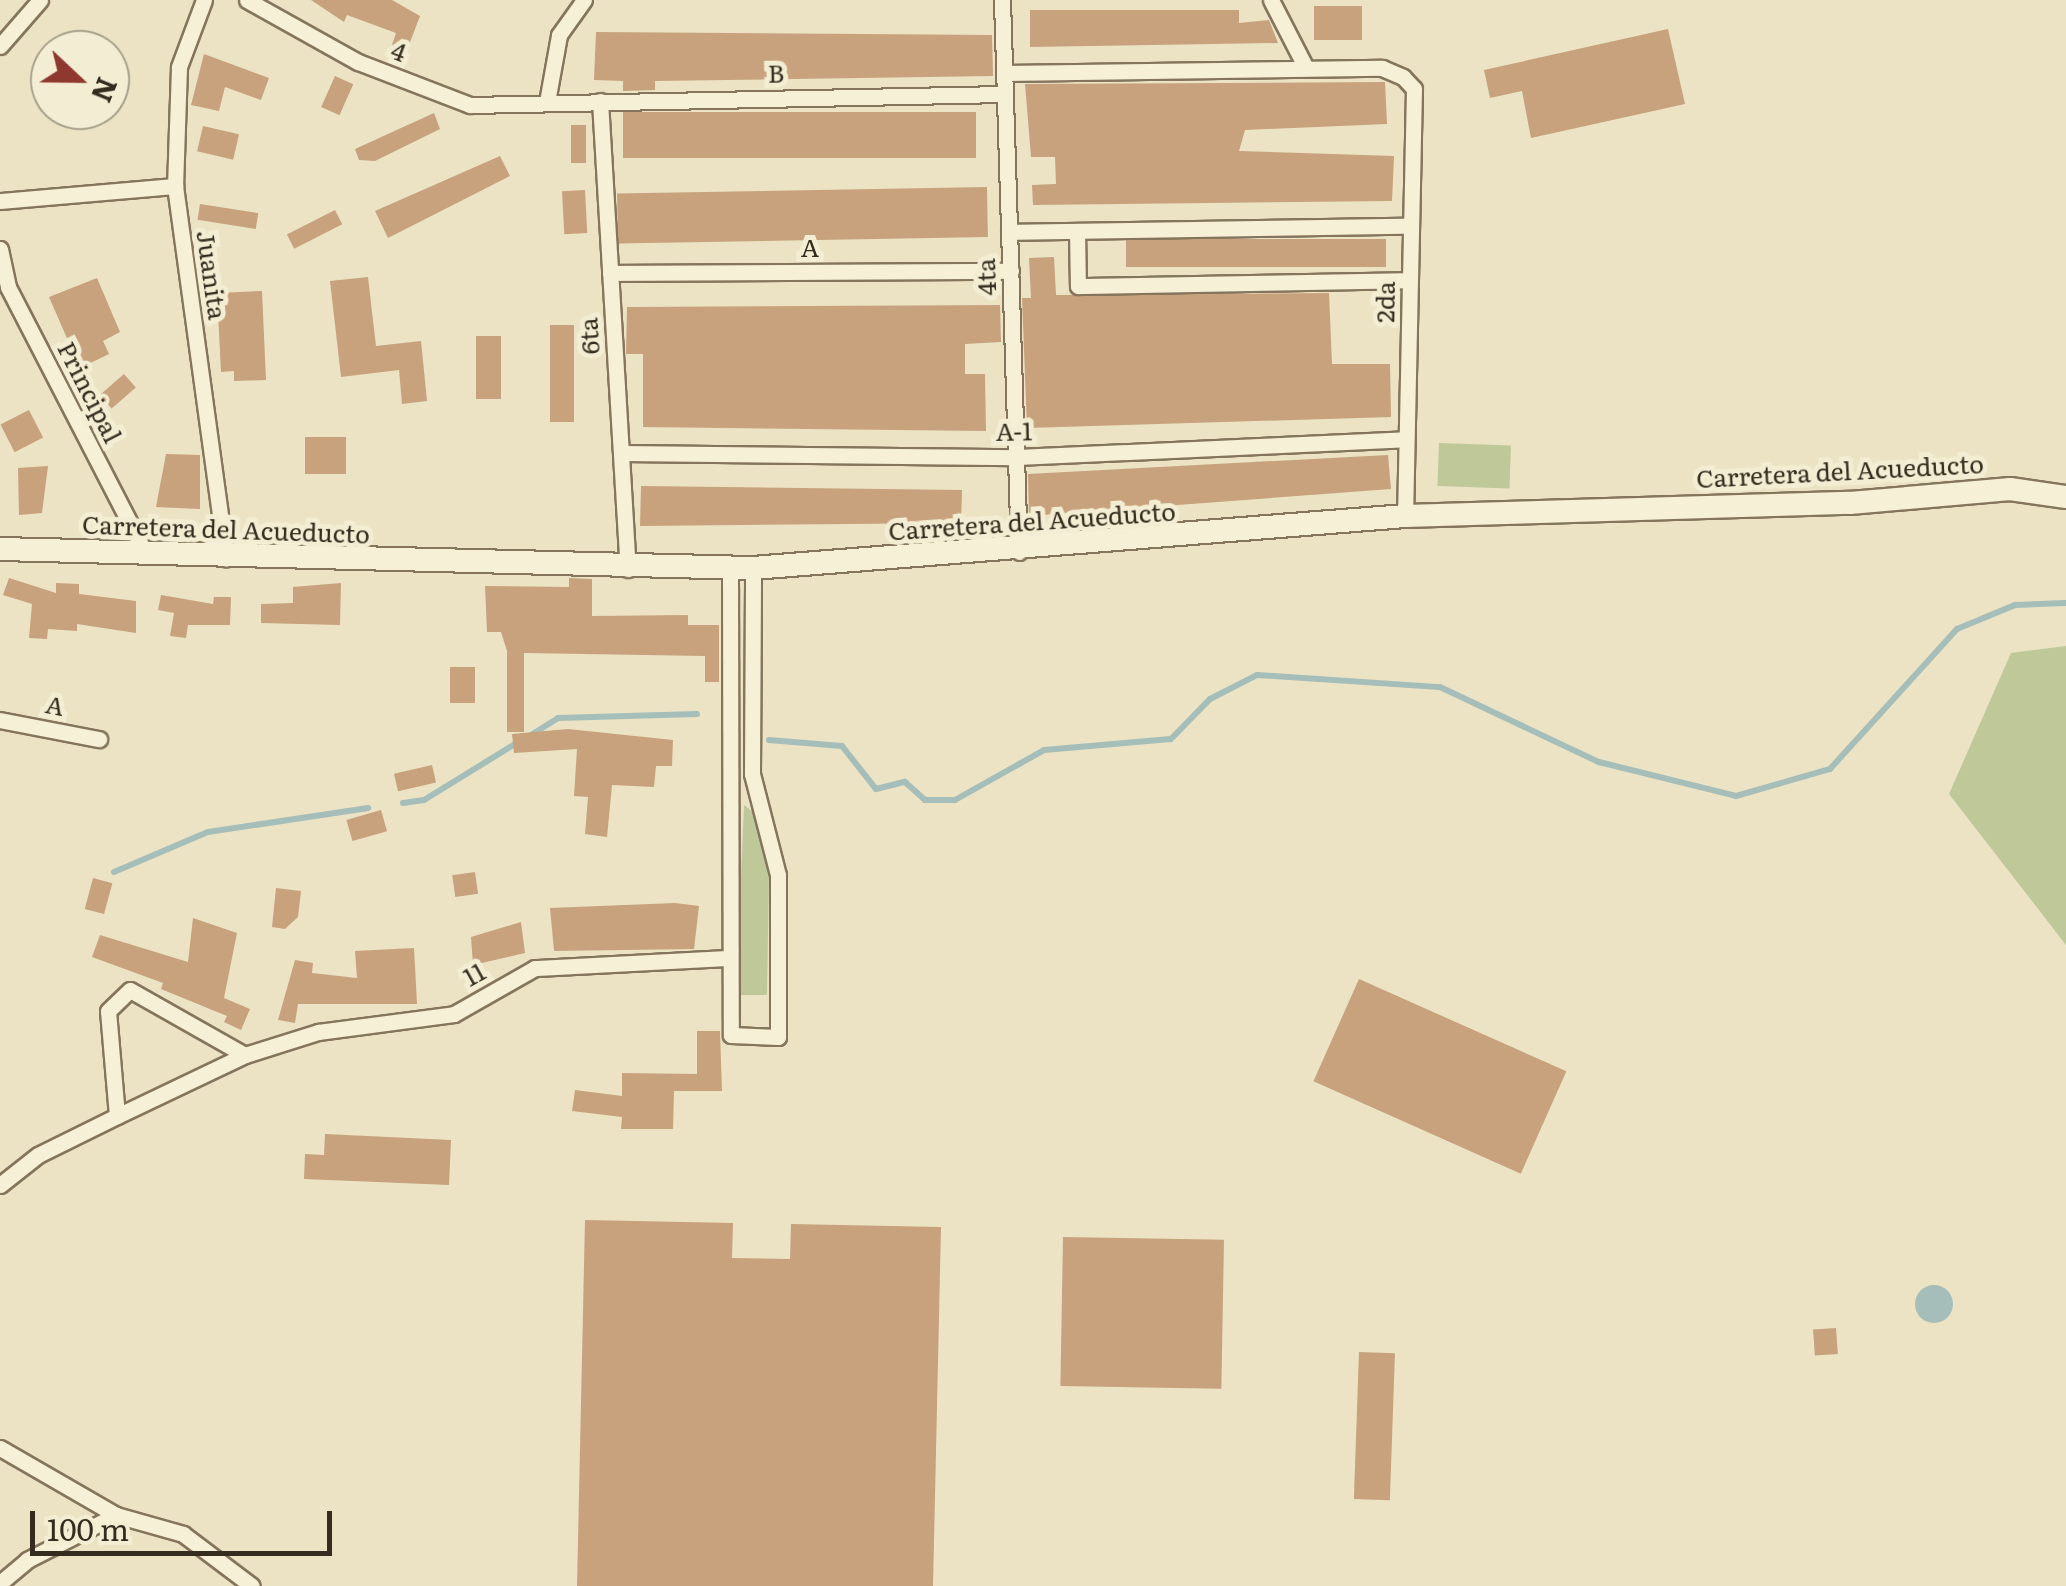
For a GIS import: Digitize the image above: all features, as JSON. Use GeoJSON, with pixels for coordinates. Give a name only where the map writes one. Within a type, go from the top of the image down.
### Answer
{"type":"FeatureCollection","features":[{"type":"Feature","properties":{"kind":"street"},"geometry":{"type":"LineString","coordinates":[[0,46],[40,0]]}},
{"type":"Feature","properties":{"kind":"street","name":"Juanita"},"geometry":{"type":"LineString","coordinates":[[204,0],[179,67],[175,186],[226,559]]}},
{"type":"Feature","properties":{"kind":"street","name":"4"},"geometry":{"type":"LineString","coordinates":[[247,0],[358,62],[470,105],[548,102]]}},
{"type":"Feature","properties":{"kind":"street"},"geometry":{"type":"LineString","coordinates":[[548,102],[559,36],[584,0]]}},
{"type":"Feature","properties":{"kind":"street","name":"4ta"},"geometry":{"type":"LineString","coordinates":[[1002,0],[1020,552]]}},
{"type":"Feature","properties":{"kind":"street"},"geometry":{"type":"LineString","coordinates":[[1004,72],[1306,68],[1271,0]]}},
{"type":"Feature","properties":{"kind":"street","name":"2da"},"geometry":{"type":"LineString","coordinates":[[1306,68],[1382,68],[1414,89],[1405,516]]}},
{"type":"Feature","properties":{"kind":"street","name":"B"},"geometry":{"type":"LineString","coordinates":[[548,102],[1005,94]]}},
{"type":"Feature","properties":{"kind":"street","name":"6ta"},"geometry":{"type":"LineString","coordinates":[[600,101],[628,569]]}},
{"type":"Feature","properties":{"kind":"street"},"geometry":{"type":"LineString","coordinates":[[0,201],[175,186]]}},
{"type":"Feature","properties":{"kind":"street"},"geometry":{"type":"LineString","coordinates":[[1010,232],[1411,226]]}},
{"type":"Feature","properties":{"kind":"street"},"geometry":{"type":"LineString","coordinates":[[1077,231],[1078,286],[1410,280]]}},
{"type":"Feature","properties":{"kind":"street","name":"Principal"},"geometry":{"type":"LineString","coordinates":[[0,249],[8,287],[146,554]]}},
{"type":"Feature","properties":{"kind":"street","name":"A"},"geometry":{"type":"LineString","coordinates":[[610,273],[1011,270]]}},
{"type":"Feature","properties":{"kind":"street","name":"A-1"},"geometry":{"type":"LineString","coordinates":[[622,453],[1016,457],[1406,439]]}},
{"type":"Feature","properties":{"kind":"street","name":"Carretera del Acueducto"},"geometry":{"type":"LineString","coordinates":[[0,549],[226,559],[741,568],[1020,552],[1405,516],[1850,503],[2010,489],[2066,497]]}},
{"type":"Feature","properties":{"kind":"street"},"geometry":{"type":"LineString","coordinates":[[741,568],[752,774],[778,875],[778,1037],[731,1035],[729,958],[741,568]]}},
{"type":"Feature","properties":{"kind":"street","name":"A"},"geometry":{"type":"LineString","coordinates":[[0,720],[100,740]]}},
{"type":"Feature","properties":{"kind":"street","name":"11"},"geometry":{"type":"LineString","coordinates":[[1,1184],[38,1155],[117,1116],[245,1055],[318,1032],[454,1014],[535,968],[729,958]]}},
{"type":"Feature","properties":{"kind":"street"},"geometry":{"type":"LineString","coordinates":[[117,1116],[108,1011],[130,990],[245,1055]]}},
{"type":"Feature","properties":{"kind":"street"},"geometry":{"type":"LineString","coordinates":[[0,1448],[116,1515],[184,1534],[252,1586]]}},
{"type":"Feature","properties":{"kind":"street"},"geometry":{"type":"LineString","coordinates":[[0,1583],[27,1560],[116,1515]]}},
{"type":"Feature","properties":{"kind":"green space"},"geometry":{"type":"Polygon","coordinates":[[[1439,443],[1511,446],[1509,488],[1437,486],[1439,443]]]}},
{"type":"Feature","properties":{"kind":"green space"},"geometry":{"type":"Polygon","coordinates":[[[2066,646],[2066,945],[1949,794],[2011,653],[2066,646]]]}},
{"type":"Feature","properties":{"kind":"green space"},"geometry":{"type":"Polygon","coordinates":[[[744,805],[753,812],[769,879],[767,995],[736,995],[744,805]]]}},
{"type":"Feature","properties":{"kind":"water"},"geometry":{"type":"Polygon","coordinates":[[[1934,1285],[1948,1290],[1953,1304],[1948,1318],[1934,1323],[1920,1318],[1915,1304],[1920,1290],[1934,1285]]]}},
{"type":"Feature","properties":{"kind":"building"},"geometry":{"type":"Polygon","coordinates":[[[311,0],[392,0],[420,16],[407,50],[392,45],[396,33],[347,15],[344,22],[311,0]]]}},
{"type":"Feature","properties":{"kind":"building"},"geometry":{"type":"Polygon","coordinates":[[[1314,6],[1362,6],[1362,40],[1314,40],[1314,6]]]}},
{"type":"Feature","properties":{"kind":"building"},"geometry":{"type":"Polygon","coordinates":[[[1030,10],[1239,10],[1239,23],[1269,20],[1278,43],[1030,47],[1030,10]]]}},
{"type":"Feature","properties":{"kind":"building"},"geometry":{"type":"Polygon","coordinates":[[[1668,29],[1685,104],[1531,138],[1522,91],[1490,98],[1484,70],[1668,29]]]}},
{"type":"Feature","properties":{"kind":"building"},"geometry":{"type":"Polygon","coordinates":[[[596,32],[992,35],[993,76],[655,81],[655,90],[623,91],[623,81],[594,80],[596,32]]]}},
{"type":"Feature","properties":{"kind":"building"},"geometry":{"type":"Polygon","coordinates":[[[204,54],[269,78],[261,100],[225,87],[219,111],[191,105],[204,54]]]}},
{"type":"Feature","properties":{"kind":"building"},"geometry":{"type":"Polygon","coordinates":[[[335,76],[353,84],[339,115],[321,107],[335,76]]]}},
{"type":"Feature","properties":{"kind":"building"},"geometry":{"type":"Polygon","coordinates":[[[1385,82],[1387,124],[1245,130],[1239,151],[1394,156],[1392,201],[1033,205],[1032,185],[1056,184],[1055,157],[1031,157],[1025,84],[1385,82]]]}},
{"type":"Feature","properties":{"kind":"building"},"geometry":{"type":"Polygon","coordinates":[[[623,112],[976,112],[976,158],[623,158],[623,112]]]}},
{"type":"Feature","properties":{"kind":"building"},"geometry":{"type":"Polygon","coordinates":[[[434,113],[440,129],[375,161],[359,160],[355,149],[434,113]]]}},
{"type":"Feature","properties":{"kind":"building"},"geometry":{"type":"Polygon","coordinates":[[[571,125],[586,125],[586,163],[571,163],[571,125]]]}},
{"type":"Feature","properties":{"kind":"building"},"geometry":{"type":"Polygon","coordinates":[[[203,126],[239,134],[233,160],[197,151],[203,126]]]}},
{"type":"Feature","properties":{"kind":"building"},"geometry":{"type":"Polygon","coordinates":[[[500,156],[510,176],[388,238],[375,211],[500,156]]]}},
{"type":"Feature","properties":{"kind":"building"},"geometry":{"type":"Polygon","coordinates":[[[987,187],[988,237],[618,243],[617,193],[987,187]]]}},
{"type":"Feature","properties":{"kind":"building"},"geometry":{"type":"Polygon","coordinates":[[[585,190],[587,233],[564,234],[562,191],[585,190]]]}},
{"type":"Feature","properties":{"kind":"building"},"geometry":{"type":"Polygon","coordinates":[[[200,204],[258,213],[256,229],[197,220],[200,204]]]}},
{"type":"Feature","properties":{"kind":"building"},"geometry":{"type":"Polygon","coordinates":[[[335,210],[342,224],[294,249],[287,235],[335,210]]]}},
{"type":"Feature","properties":{"kind":"building"},"geometry":{"type":"Polygon","coordinates":[[[1126,239],[1386,239],[1386,267],[1126,267],[1126,239]]]}},
{"type":"Feature","properties":{"kind":"building"},"geometry":{"type":"Polygon","coordinates":[[[1054,257],[1056,295],[1329,293],[1332,364],[1390,364],[1391,417],[1027,428],[1022,298],[1031,298],[1029,258],[1054,257]]]}},
{"type":"Feature","properties":{"kind":"building"},"geometry":{"type":"Polygon","coordinates":[[[368,277],[376,346],[421,341],[427,401],[402,404],[399,370],[341,377],[330,281],[368,277]]]}},
{"type":"Feature","properties":{"kind":"building"},"geometry":{"type":"Polygon","coordinates":[[[97,278],[120,332],[103,341],[109,354],[80,368],[49,297],[97,278]]]}},
{"type":"Feature","properties":{"kind":"building"},"geometry":{"type":"Polygon","coordinates":[[[262,291],[266,380],[234,381],[234,371],[221,372],[217,293],[262,291]]]}},
{"type":"Feature","properties":{"kind":"building"},"geometry":{"type":"Polygon","coordinates":[[[1000,305],[1001,342],[965,344],[965,374],[985,374],[986,431],[643,427],[643,354],[626,354],[627,307],[1000,305]]]}},
{"type":"Feature","properties":{"kind":"building"},"geometry":{"type":"Polygon","coordinates":[[[550,325],[574,325],[574,422],[550,422],[550,325]]]}},
{"type":"Feature","properties":{"kind":"building"},"geometry":{"type":"Polygon","coordinates":[[[476,336],[501,336],[501,399],[476,399],[476,336]]]}},
{"type":"Feature","properties":{"kind":"building"},"geometry":{"type":"Polygon","coordinates":[[[124,374],[136,388],[112,409],[100,395],[124,374]]]}},
{"type":"Feature","properties":{"kind":"building"},"geometry":{"type":"Polygon","coordinates":[[[29,410],[43,438],[15,452],[0,425],[29,410]]]}},
{"type":"Feature","properties":{"kind":"building"},"geometry":{"type":"Polygon","coordinates":[[[305,437],[346,437],[346,474],[305,474],[305,437]]]}},
{"type":"Feature","properties":{"kind":"building"},"geometry":{"type":"Polygon","coordinates":[[[166,454],[200,455],[200,509],[156,507],[166,454]]]}},
{"type":"Feature","properties":{"kind":"building"},"geometry":{"type":"Polygon","coordinates":[[[1388,455],[1391,489],[1029,516],[1028,474],[1388,455]]]}},
{"type":"Feature","properties":{"kind":"building"},"geometry":{"type":"Polygon","coordinates":[[[48,466],[42,513],[19,515],[18,468],[48,466]]]}},
{"type":"Feature","properties":{"kind":"building"},"geometry":{"type":"Polygon","coordinates":[[[641,486],[962,490],[961,523],[640,526],[641,486]]]}},
{"type":"Feature","properties":{"kind":"building"},"geometry":{"type":"Polygon","coordinates":[[[9,578],[56,593],[56,583],[79,584],[79,594],[136,601],[136,633],[77,624],[77,631],[48,629],[47,639],[29,638],[32,604],[3,595],[9,578]]]}},
{"type":"Feature","properties":{"kind":"building"},"geometry":{"type":"Polygon","coordinates":[[[569,578],[592,579],[592,616],[688,615],[688,625],[719,625],[719,682],[705,682],[705,656],[524,653],[524,732],[507,732],[507,651],[501,632],[487,632],[485,586],[569,587],[569,578]]]}},
{"type":"Feature","properties":{"kind":"building"},"geometry":{"type":"Polygon","coordinates":[[[341,583],[340,625],[261,623],[261,604],[293,603],[293,587],[341,583]]]}},
{"type":"Feature","properties":{"kind":"building"},"geometry":{"type":"Polygon","coordinates":[[[161,595],[213,604],[214,597],[231,597],[230,625],[188,625],[186,638],[170,636],[174,613],[158,610],[161,595]]]}},
{"type":"Feature","properties":{"kind":"building"},"geometry":{"type":"Polygon","coordinates":[[[450,667],[475,667],[475,703],[450,703],[450,667]]]}},
{"type":"Feature","properties":{"kind":"building"},"geometry":{"type":"Polygon","coordinates":[[[568,729],[673,740],[672,766],[656,766],[654,787],[612,785],[607,837],[585,834],[588,797],[574,796],[577,749],[514,753],[512,734],[568,729]]]}},
{"type":"Feature","properties":{"kind":"building"},"geometry":{"type":"Polygon","coordinates":[[[432,765],[436,783],[398,791],[394,774],[432,765]]]}},
{"type":"Feature","properties":{"kind":"building"},"geometry":{"type":"Polygon","coordinates":[[[381,810],[387,831],[352,841],[346,820],[381,810]]]}},
{"type":"Feature","properties":{"kind":"building"},"geometry":{"type":"Polygon","coordinates":[[[475,872],[478,894],[455,897],[452,875],[475,872]]]}},
{"type":"Feature","properties":{"kind":"building"},"geometry":{"type":"Polygon","coordinates":[[[93,878],[112,883],[104,914],[85,909],[93,878]]]}},
{"type":"Feature","properties":{"kind":"building"},"geometry":{"type":"Polygon","coordinates":[[[276,888],[301,891],[298,917],[285,929],[272,927],[276,888]]]}},
{"type":"Feature","properties":{"kind":"building"},"geometry":{"type":"Polygon","coordinates":[[[675,903],[699,906],[694,949],[554,951],[550,908],[675,903]]]}},
{"type":"Feature","properties":{"kind":"building"},"geometry":{"type":"Polygon","coordinates":[[[193,918],[237,933],[224,998],[250,1009],[241,1030],[224,1022],[227,1016],[161,989],[163,983],[92,957],[100,935],[188,962],[193,918]]]}},
{"type":"Feature","properties":{"kind":"building"},"geometry":{"type":"Polygon","coordinates":[[[521,922],[525,953],[473,965],[471,937],[521,922]]]}},
{"type":"Feature","properties":{"kind":"building"},"geometry":{"type":"Polygon","coordinates":[[[414,948],[417,1004],[298,1004],[295,1023],[278,1020],[295,960],[313,963],[312,973],[357,978],[355,951],[414,948]]]}},
{"type":"Feature","properties":{"kind":"building"},"geometry":{"type":"Polygon","coordinates":[[[1359,979],[1566,1071],[1521,1174],[1313,1081],[1359,979]]]}},
{"type":"Feature","properties":{"kind":"building"},"geometry":{"type":"Polygon","coordinates":[[[697,1031],[720,1031],[722,1091],[674,1091],[673,1129],[621,1129],[622,1117],[572,1111],[575,1090],[622,1096],[622,1073],[697,1074],[697,1031]]]}},
{"type":"Feature","properties":{"kind":"building"},"geometry":{"type":"Polygon","coordinates":[[[325,1134],[451,1140],[449,1185],[304,1179],[305,1154],[324,1155],[325,1134]]]}},
{"type":"Feature","properties":{"kind":"building"},"geometry":{"type":"Polygon","coordinates":[[[585,1220],[733,1223],[732,1258],[790,1259],[791,1224],[941,1227],[933,1586],[577,1586],[585,1220]]]}},
{"type":"Feature","properties":{"kind":"building"},"geometry":{"type":"Polygon","coordinates":[[[1063,1237],[1224,1240],[1221,1389],[1060,1386],[1063,1237]]]}},
{"type":"Feature","properties":{"kind":"building"},"geometry":{"type":"Polygon","coordinates":[[[1836,1328],[1838,1354],[1815,1356],[1813,1330],[1836,1328]]]}},
{"type":"Feature","properties":{"kind":"building"},"geometry":{"type":"Polygon","coordinates":[[[1359,1352],[1395,1353],[1390,1500],[1354,1499],[1359,1352]]]}},
{"type":"Feature","properties":{"kind":"waterway"},"geometry":{"type":"LineString","coordinates":[[769,740],[842,746],[876,789],[905,782],[925,800],[955,800],[1044,750],[1171,739],[1210,699],[1257,675],[1440,687],[1599,762],[1736,796],[1830,769],[1957,629],[2015,605],[2066,603]]}},
{"type":"Feature","properties":{"kind":"waterway"},"geometry":{"type":"LineString","coordinates":[[531,735],[558,718],[697,714]]}},
{"type":"Feature","properties":{"kind":"waterway"},"geometry":{"type":"LineString","coordinates":[[403,803],[424,800],[520,741]]}},
{"type":"Feature","properties":{"kind":"waterway"},"geometry":{"type":"LineString","coordinates":[[114,872],[208,832],[368,808]]}}]}
